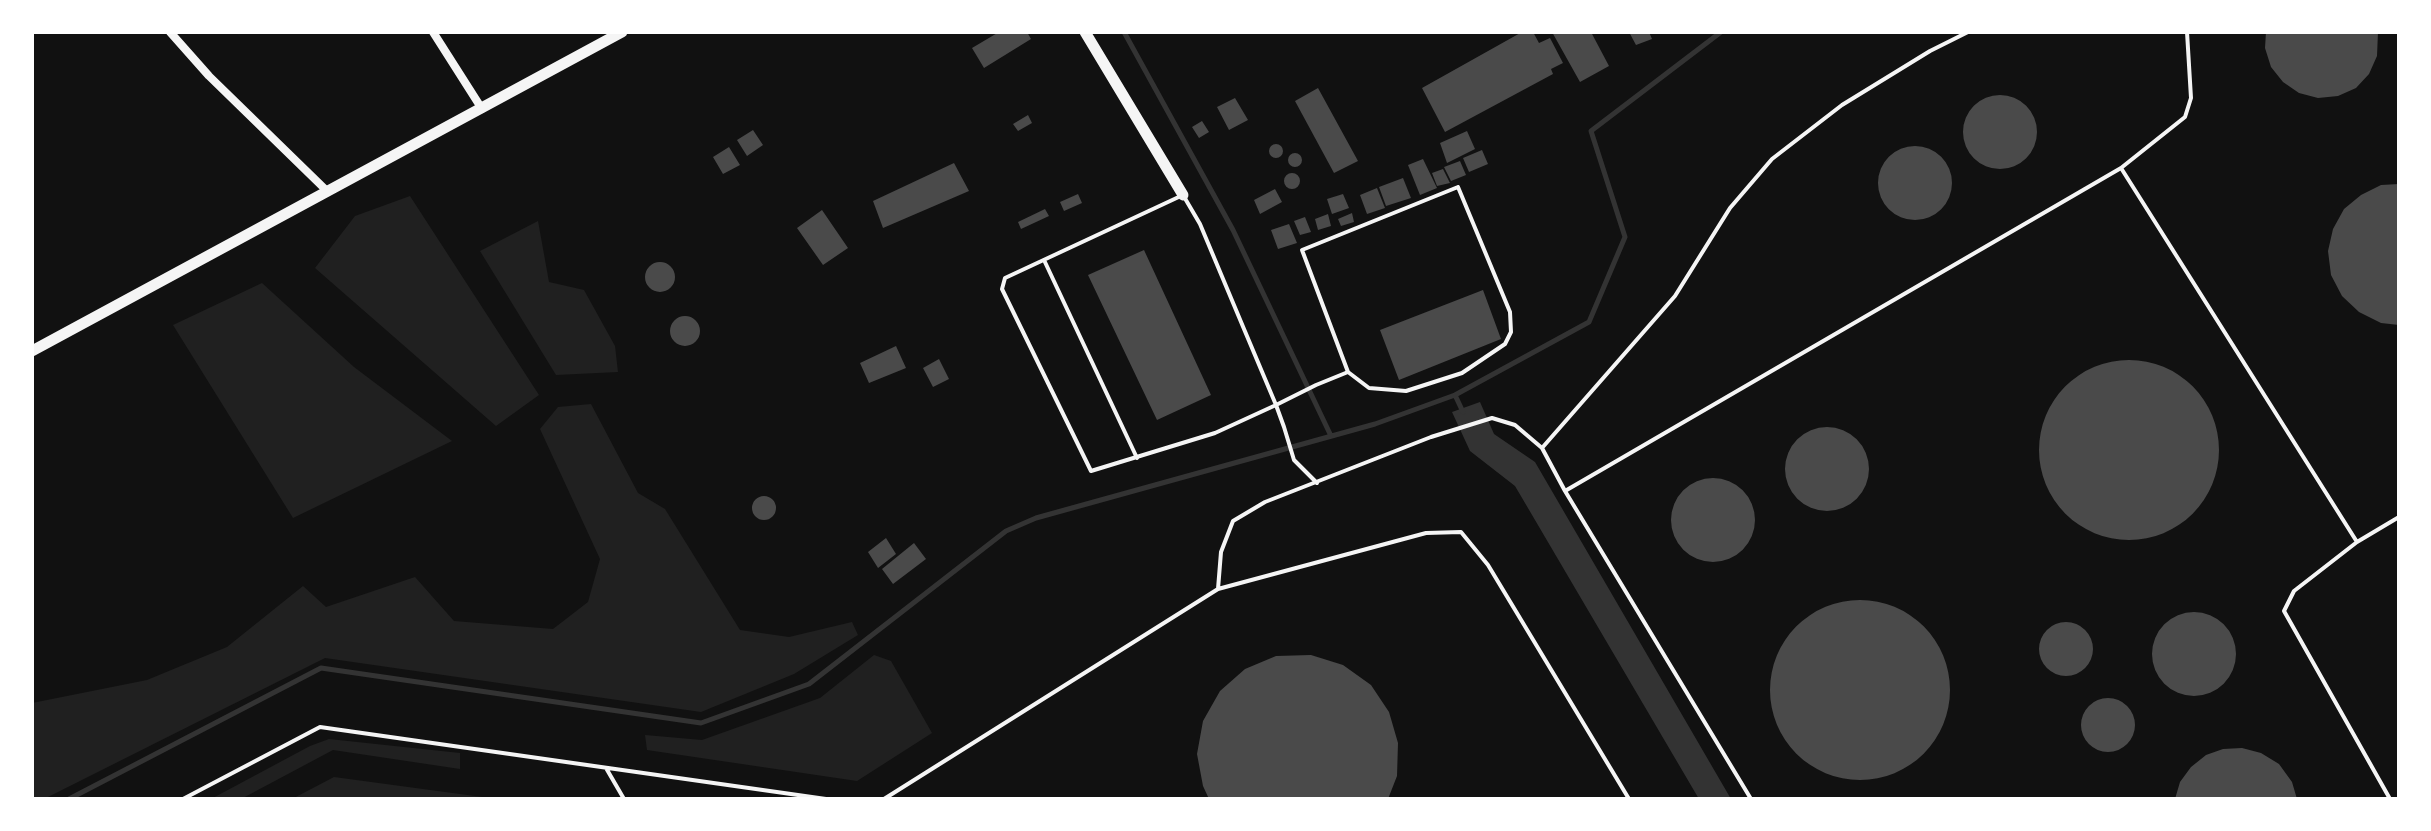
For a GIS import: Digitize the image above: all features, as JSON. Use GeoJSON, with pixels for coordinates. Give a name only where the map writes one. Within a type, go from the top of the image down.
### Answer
{"type":"FeatureCollection","features":[{"type":"Feature","properties":{"kind":"street"},"geometry":{"type":"LineString","coordinates":[[170,32],[209,76],[327,191]]}},
{"type":"Feature","properties":{"kind":"street"},"geometry":{"type":"LineString","coordinates":[[433,32],[482,109]]}},
{"type":"Feature","properties":{"kind":"street"},"geometry":{"type":"LineString","coordinates":[[32,351],[622,32]]}},
{"type":"Feature","properties":{"kind":"street"},"geometry":{"type":"LineString","coordinates":[[1085,32],[1183,195]]}},
{"type":"Feature","properties":{"kind":"lane"},"geometry":{"type":"LineString","coordinates":[[1542,448],[1675,296],[1730,208],[1772,159],[1842,105],[1930,51],[1968,32]]}},
{"type":"Feature","properties":{"kind":"lane"},"geometry":{"type":"LineString","coordinates":[[1565,491],[2121,168],[2185,117],[2191,98],[2187,32]]}},
{"type":"Feature","properties":{"kind":"lane"},"geometry":{"type":"LineString","coordinates":[[2121,168],[2357,542]]}},
{"type":"Feature","properties":{"kind":"lane"},"geometry":{"type":"LineString","coordinates":[[1458,187],[1510,312],[1511,332],[1505,344],[1462,373],[1406,391],[1369,388],[1348,372],[1302,250],[1458,187]]}},
{"type":"Feature","properties":{"kind":"lane"},"geometry":{"type":"LineString","coordinates":[[1317,483],[1294,460],[1276,405],[1200,224],[1183,195],[1005,278],[1002,289],[1091,471],[1215,433],[1276,405],[1316,385],[1348,372]]}},
{"type":"Feature","properties":{"kind":"lane"},"geometry":{"type":"LineString","coordinates":[[1044,260],[1137,458]]}},
{"type":"Feature","properties":{"kind":"lane"},"geometry":{"type":"LineString","coordinates":[[1218,589],[1221,552],[1233,521],[1265,502],[1431,437],[1492,418],[1515,425],[1542,448],[1751,799]]}},
{"type":"Feature","properties":{"kind":"lane"},"geometry":{"type":"LineString","coordinates":[[2390,799],[2284,611],[2294,591],[2357,542],[2399,517]]}},
{"type":"Feature","properties":{"kind":"lane"},"geometry":{"type":"LineString","coordinates":[[884,799],[1218,589],[1426,533],[1461,532],[1488,565],[1629,799]]}},
{"type":"Feature","properties":{"kind":"lane"},"geometry":{"type":"LineString","coordinates":[[183,799],[320,727],[826,799]]}},
{"type":"Feature","properties":{"kind":"lane"},"geometry":{"type":"LineString","coordinates":[[606,768],[624,799]]}},
{"type":"Feature","properties":{"kind":"shaded area"},"geometry":{"type":"Polygon","coordinates":[[[410,196],[539,395],[496,426],[315,268],[355,216],[410,196]]]}},
{"type":"Feature","properties":{"kind":"shaded area"},"geometry":{"type":"Polygon","coordinates":[[[538,221],[549,282],[584,290],[615,346],[618,372],[556,375],[480,251],[538,221]]]}},
{"type":"Feature","properties":{"kind":"shaded area"},"geometry":{"type":"Polygon","coordinates":[[[262,283],[354,367],[452,441],[293,518],[173,325],[262,283]]]}},
{"type":"Feature","properties":{"kind":"shaded area"},"geometry":{"type":"Polygon","coordinates":[[[1480,402],[1494,434],[1535,462],[1731,799],[1699,799],[1515,486],[1470,451],[1452,412],[1480,402]]]}},
{"type":"Feature","properties":{"kind":"shaded area"},"geometry":{"type":"Polygon","coordinates":[[[591,404],[638,493],[665,509],[740,630],[789,637],[852,622],[858,635],[794,674],[701,712],[325,658],[44,799],[32,799],[32,703],[147,680],[227,647],[303,586],[326,607],[415,577],[454,621],[553,629],[588,602],[600,559],[540,429],[558,407],[591,404]]]}},
{"type":"Feature","properties":{"kind":"shaded area"},"geometry":{"type":"Polygon","coordinates":[[[874,655],[891,661],[932,733],[857,781],[647,750],[645,735],[702,740],[820,698],[874,655]]]}},
{"type":"Feature","properties":{"kind":"shaded area"},"geometry":{"type":"Polygon","coordinates":[[[329,739],[460,753],[460,769],[333,750],[241,799],[211,799],[329,739]]]}},
{"type":"Feature","properties":{"kind":"shaded area"},"geometry":{"type":"Polygon","coordinates":[[[334,777],[497,799],[292,799],[334,777]]]}},
{"type":"Feature","properties":{"kind":"building"},"geometry":{"type":"Polygon","coordinates":[[[999,32],[1027,32],[1031,39],[984,68],[972,48],[999,32]]]}},
{"type":"Feature","properties":{"kind":"building"},"geometry":{"type":"Polygon","coordinates":[[[1522,32],[1533,32],[1539,43],[1550,38],[1563,63],[1551,69],[1553,74],[1445,132],[1422,88],[1522,32]]]}},
{"type":"Feature","properties":{"kind":"building"},"geometry":{"type":"Polygon","coordinates":[[[1552,32],[1591,32],[1609,66],[1580,82],[1552,32]]]}},
{"type":"Feature","properties":{"kind":"building"},"geometry":{"type":"Polygon","coordinates":[[[1629,32],[1649,32],[1652,39],[1636,45],[1629,32]]]}},
{"type":"Feature","properties":{"kind":"building"},"geometry":{"type":"Polygon","coordinates":[[[2266,32],[2378,32],[2377,56],[2369,74],[2356,88],[2338,96],[2318,98],[2299,93],[2283,82],[2271,67],[2265,48],[2266,32]]]}},
{"type":"Feature","properties":{"kind":"building"},"geometry":{"type":"Polygon","coordinates":[[[1318,88],[1358,161],[1334,173],[1295,101],[1318,88]]]}},
{"type":"Feature","properties":{"kind":"building"},"geometry":{"type":"Polygon","coordinates":[[[2000,95],[2014,98],[2026,106],[2034,118],[2037,132],[2034,146],[2026,158],[2014,166],[2000,169],[1986,166],[1974,158],[1966,146],[1963,132],[1966,118],[1974,106],[1986,98],[2000,95]]]}},
{"type":"Feature","properties":{"kind":"building"},"geometry":{"type":"Polygon","coordinates":[[[1235,98],[1248,120],[1229,130],[1217,107],[1235,98]]]}},
{"type":"Feature","properties":{"kind":"building"},"geometry":{"type":"Polygon","coordinates":[[[1028,115],[1032,123],[1018,131],[1013,124],[1028,115]]]}},
{"type":"Feature","properties":{"kind":"building"},"geometry":{"type":"Polygon","coordinates":[[[1202,121],[1209,132],[1199,138],[1192,127],[1202,121]]]}},
{"type":"Feature","properties":{"kind":"building"},"geometry":{"type":"Polygon","coordinates":[[[753,130],[763,145],[747,156],[737,140],[753,130]]]}},
{"type":"Feature","properties":{"kind":"building"},"geometry":{"type":"Polygon","coordinates":[[[1467,131],[1475,149],[1447,163],[1440,143],[1467,131]]]}},
{"type":"Feature","properties":{"kind":"building"},"geometry":{"type":"Polygon","coordinates":[[[1276,144],[1283,151],[1276,158],[1269,151],[1276,144]]]}},
{"type":"Feature","properties":{"kind":"building"},"geometry":{"type":"Polygon","coordinates":[[[1915,146],[1929,149],[1941,157],[1949,169],[1952,183],[1949,197],[1941,209],[1929,217],[1915,220],[1901,217],[1889,209],[1881,197],[1878,183],[1881,169],[1889,157],[1901,149],[1915,146]]]}},
{"type":"Feature","properties":{"kind":"building"},"geometry":{"type":"Polygon","coordinates":[[[729,147],[740,165],[723,174],[713,157],[729,147]]]}},
{"type":"Feature","properties":{"kind":"building"},"geometry":{"type":"Polygon","coordinates":[[[1482,150],[1488,164],[1469,172],[1463,158],[1482,150]]]}},
{"type":"Feature","properties":{"kind":"building"},"geometry":{"type":"Polygon","coordinates":[[[1295,153],[1302,160],[1295,167],[1288,160],[1295,153]]]}},
{"type":"Feature","properties":{"kind":"building"},"geometry":{"type":"Polygon","coordinates":[[[1423,159],[1437,188],[1420,195],[1408,165],[1423,159]]]}},
{"type":"Feature","properties":{"kind":"building"},"geometry":{"type":"Polygon","coordinates":[[[1460,161],[1466,175],[1451,181],[1444,167],[1460,161]]]}},
{"type":"Feature","properties":{"kind":"building"},"geometry":{"type":"Polygon","coordinates":[[[954,163],[969,191],[883,228],[873,201],[954,163]]]}},
{"type":"Feature","properties":{"kind":"building"},"geometry":{"type":"Polygon","coordinates":[[[1443,169],[1450,183],[1437,186],[1432,173],[1443,169]]]}},
{"type":"Feature","properties":{"kind":"building"},"geometry":{"type":"Polygon","coordinates":[[[1292,173],[1298,175],[1298,187],[1292,189],[1286,187],[1284,181],[1286,175],[1292,173]]]}},
{"type":"Feature","properties":{"kind":"building"},"geometry":{"type":"Polygon","coordinates":[[[1403,178],[1411,198],[1386,206],[1379,187],[1403,178]]]}},
{"type":"Feature","properties":{"kind":"building"},"geometry":{"type":"Polygon","coordinates":[[[2399,184],[2399,325],[2381,323],[2359,312],[2342,296],[2331,275],[2328,251],[2333,229],[2344,209],[2361,195],[2381,185],[2399,184]]]}},
{"type":"Feature","properties":{"kind":"building"},"geometry":{"type":"Polygon","coordinates":[[[1377,188],[1385,208],[1367,214],[1360,195],[1377,188]]]}},
{"type":"Feature","properties":{"kind":"building"},"geometry":{"type":"Polygon","coordinates":[[[1275,189],[1282,202],[1260,214],[1254,200],[1275,189]]]}},
{"type":"Feature","properties":{"kind":"building"},"geometry":{"type":"Polygon","coordinates":[[[1078,194],[1082,203],[1064,211],[1060,202],[1078,194]]]}},
{"type":"Feature","properties":{"kind":"building"},"geometry":{"type":"Polygon","coordinates":[[[1343,194],[1349,208],[1332,214],[1327,199],[1343,194]]]}},
{"type":"Feature","properties":{"kind":"building"},"geometry":{"type":"Polygon","coordinates":[[[1045,209],[1049,216],[1021,229],[1018,222],[1045,209]]]}},
{"type":"Feature","properties":{"kind":"building"},"geometry":{"type":"Polygon","coordinates":[[[822,210],[848,248],[823,265],[797,228],[822,210]]]}},
{"type":"Feature","properties":{"kind":"building"},"geometry":{"type":"Polygon","coordinates":[[[1352,213],[1354,222],[1341,226],[1338,219],[1352,213]]]}},
{"type":"Feature","properties":{"kind":"building"},"geometry":{"type":"Polygon","coordinates":[[[1328,214],[1331,226],[1318,230],[1315,219],[1328,214]]]}},
{"type":"Feature","properties":{"kind":"building"},"geometry":{"type":"Polygon","coordinates":[[[1305,217],[1311,232],[1300,235],[1294,221],[1305,217]]]}},
{"type":"Feature","properties":{"kind":"building"},"geometry":{"type":"Polygon","coordinates":[[[1289,224],[1297,243],[1278,249],[1271,230],[1289,224]]]}},
{"type":"Feature","properties":{"kind":"building"},"geometry":{"type":"Polygon","coordinates":[[[1144,250],[1211,395],[1157,420],[1088,275],[1144,250]]]}},
{"type":"Feature","properties":{"kind":"building"},"geometry":{"type":"Polygon","coordinates":[[[660,262],[671,266],[675,277],[671,288],[660,292],[649,288],[645,277],[649,266],[660,262]]]}},
{"type":"Feature","properties":{"kind":"building"},"geometry":{"type":"Polygon","coordinates":[[[1483,290],[1501,339],[1399,380],[1380,330],[1483,290]]]}},
{"type":"Feature","properties":{"kind":"building"},"geometry":{"type":"Polygon","coordinates":[[[685,316],[696,320],[700,331],[696,342],[685,346],[674,342],[670,331],[674,320],[685,316]]]}},
{"type":"Feature","properties":{"kind":"building"},"geometry":{"type":"Polygon","coordinates":[[[896,346],[906,368],[869,383],[860,363],[896,346]]]}},
{"type":"Feature","properties":{"kind":"building"},"geometry":{"type":"Polygon","coordinates":[[[939,359],[949,379],[933,387],[923,368],[939,359]]]}},
{"type":"Feature","properties":{"kind":"building"},"geometry":{"type":"Polygon","coordinates":[[[2129,360],[2163,367],[2193,386],[2212,416],[2219,450],[2212,484],[2193,514],[2163,533],[2129,540],[2095,533],[2065,514],[2046,484],[2039,450],[2046,416],[2065,386],[2095,367],[2129,360]]]}},
{"type":"Feature","properties":{"kind":"building"},"geometry":{"type":"Polygon","coordinates":[[[1827,427],[1843,430],[1857,439],[1866,453],[1869,469],[1866,485],[1857,499],[1843,508],[1827,511],[1811,508],[1797,499],[1788,485],[1785,469],[1788,453],[1797,439],[1811,430],[1827,427]]]}},
{"type":"Feature","properties":{"kind":"building"},"geometry":{"type":"Polygon","coordinates":[[[1713,478],[1729,481],[1743,490],[1752,504],[1755,520],[1752,536],[1743,550],[1729,559],[1713,562],[1697,559],[1683,550],[1674,536],[1671,520],[1674,504],[1683,490],[1697,481],[1713,478]]]}},
{"type":"Feature","properties":{"kind":"building"},"geometry":{"type":"Polygon","coordinates":[[[764,496],[773,499],[776,508],[773,517],[764,520],[755,517],[752,508],[755,499],[764,496]]]}},
{"type":"Feature","properties":{"kind":"building"},"geometry":{"type":"Polygon","coordinates":[[[886,538],[896,554],[878,568],[868,552],[886,538]]]}},
{"type":"Feature","properties":{"kind":"building"},"geometry":{"type":"Polygon","coordinates":[[[914,543],[926,559],[893,584],[882,569],[914,543]]]}},
{"type":"Feature","properties":{"kind":"building"},"geometry":{"type":"Polygon","coordinates":[[[1860,600],[1894,607],[1924,626],[1943,656],[1950,690],[1943,724],[1924,754],[1894,773],[1860,780],[1826,773],[1796,754],[1777,724],[1770,690],[1777,656],[1796,626],[1826,607],[1860,600]]]}},
{"type":"Feature","properties":{"kind":"building"},"geometry":{"type":"Polygon","coordinates":[[[2194,612],[2210,615],[2224,624],[2233,638],[2236,654],[2233,670],[2224,684],[2210,693],[2194,696],[2178,693],[2164,684],[2155,670],[2152,654],[2155,638],[2164,624],[2178,615],[2194,612]]]}},
{"type":"Feature","properties":{"kind":"building"},"geometry":{"type":"Polygon","coordinates":[[[2066,622],[2085,630],[2093,649],[2085,668],[2066,676],[2047,668],[2039,649],[2047,630],[2066,622]]]}},
{"type":"Feature","properties":{"kind":"building"},"geometry":{"type":"Polygon","coordinates":[[[1311,655],[1343,665],[1371,685],[1389,712],[1398,743],[1397,776],[1388,799],[1209,799],[1203,786],[1197,754],[1203,721],[1220,691],[1245,669],[1276,656],[1311,655]]]}},
{"type":"Feature","properties":{"kind":"building"},"geometry":{"type":"Polygon","coordinates":[[[2108,698],[2127,706],[2135,725],[2127,744],[2108,752],[2089,744],[2081,725],[2089,706],[2108,698]]]}},
{"type":"Feature","properties":{"kind":"building"},"geometry":{"type":"Polygon","coordinates":[[[2242,748],[2261,753],[2279,764],[2292,782],[2297,799],[2175,799],[2180,782],[2191,767],[2206,755],[2223,749],[2242,748]]]}},
{"type":"Feature","properties":{"kind":"waterway"},"geometry":{"type":"LineString","coordinates":[[1124,32],[1233,230],[1331,436]]}},
{"type":"Feature","properties":{"kind":"waterway"},"geometry":{"type":"LineString","coordinates":[[69,799],[321,668],[701,723],[809,684],[1006,531],[1036,518],[1375,424],[1455,395],[1589,322],[1625,237],[1591,131],[1721,32]]}},
{"type":"Feature","properties":{"kind":"waterway"},"geometry":{"type":"LineString","coordinates":[[1455,395],[1463,412]]}}]}
